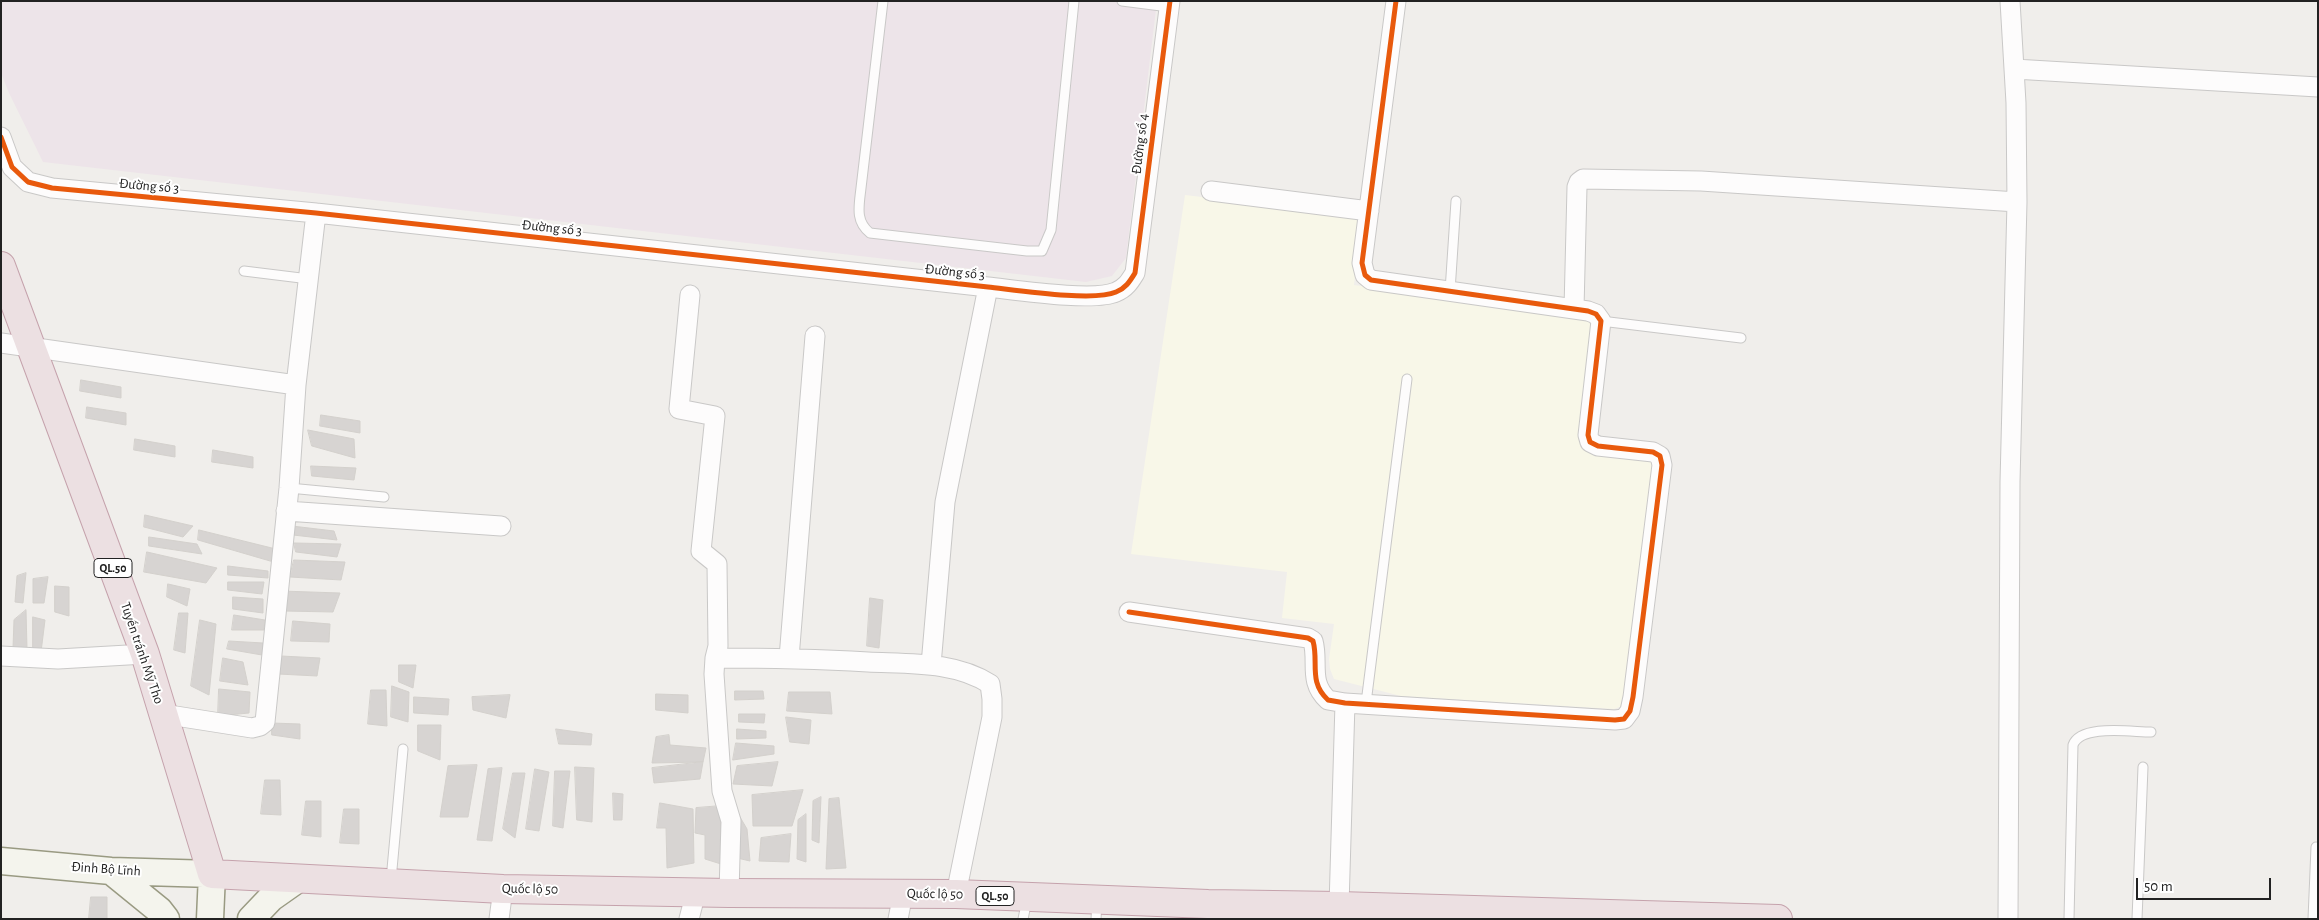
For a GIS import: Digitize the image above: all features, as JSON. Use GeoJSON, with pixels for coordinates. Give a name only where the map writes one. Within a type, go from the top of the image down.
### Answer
{"type":"FeatureCollection","features":[{"type":"Feature","properties":{"kind":"highway","name":"Tuyến tránh Mỹ Tho"},"geometry":{"type":"LineString","coordinates":[[1,266],[145,654],[212,874]]}},
{"type":"Feature","properties":{"kind":"highway","name":"Quốc lộ 50"},"geometry":{"type":"LineString","coordinates":[[212,874],[503,889],[729,893],[901,906],[956,894],[1025,908],[1208,911],[1339,906],[1404,913],[1778,919]]}},
{"type":"Feature","properties":{"kind":"main road","name":"Đinh Bộ Lĩnh"},"geometry":{"type":"LineString","coordinates":[[1,861],[111,871],[212,874]]}},
{"type":"Feature","properties":{"kind":"main road"},"geometry":{"type":"LineString","coordinates":[[111,871],[159,910],[166,919]]}},
{"type":"Feature","properties":{"kind":"main road"},"geometry":{"type":"LineString","coordinates":[[210,919],[212,874]]}},
{"type":"Feature","properties":{"kind":"main road"},"geometry":{"type":"LineString","coordinates":[[251,919],[271,898],[298,879]]}},
{"type":"Feature","properties":{"kind":"street"},"geometry":{"type":"LineString","coordinates":[[1129,612],[1308,638],[1313,642],[1314,647],[1314,670],[1323,695],[1328,700],[1345,703],[1615,720],[1624,718],[1630,711],[1662,465],[1660,456],[1653,452],[1598,446],[1590,442],[1588,435],[1602,321],[1596,314],[1574,308],[1371,280],[1365,275],[1362,263],[1396,1]]}},
{"type":"Feature","properties":{"kind":"street"},"geometry":{"type":"LineString","coordinates":[[2008,919],[2010,482],[2017,202],[2014,68],[2010,1]]}},
{"type":"Feature","properties":{"kind":"street","name":"Đường số 4"},"geometry":{"type":"LineString","coordinates":[[1126,287],[1135,273],[1170,4]]}},
{"type":"Feature","properties":{"kind":"street"},"geometry":{"type":"LineString","coordinates":[[2014,68],[2318,87]]}},
{"type":"Feature","properties":{"kind":"street","name":"Đường số 3"},"geometry":{"type":"LineString","coordinates":[[1,137],[12,167],[28,182],[44,186],[316,213],[988,287],[1095,297],[1115,293],[1126,287]]}},
{"type":"Feature","properties":{"kind":"street"},"geometry":{"type":"LineString","coordinates":[[1574,308],[1578,188],[1579,182],[1583,178],[1702,181],[2017,202]]}},
{"type":"Feature","properties":{"kind":"street"},"geometry":{"type":"LineString","coordinates":[[1211,191],[1369,211]]}},
{"type":"Feature","properties":{"kind":"street"},"geometry":{"type":"LineString","coordinates":[[163,714],[252,728],[260,726],[265,722],[289,488],[296,385],[310,279],[316,213]]}},
{"type":"Feature","properties":{"kind":"street"},"geometry":{"type":"LineString","coordinates":[[931,665],[945,502],[988,287]]}},
{"type":"Feature","properties":{"kind":"street"},"geometry":{"type":"LineString","coordinates":[[690,295],[679,409],[715,416],[701,551],[717,564],[718,646],[714,674],[722,792],[731,821],[729,893]]}},
{"type":"Feature","properties":{"kind":"street"},"geometry":{"type":"LineString","coordinates":[[789,658],[815,336]]}},
{"type":"Feature","properties":{"kind":"street"},"geometry":{"type":"LineString","coordinates":[[1,343],[296,385]]}},
{"type":"Feature","properties":{"kind":"street"},"geometry":{"type":"LineString","coordinates":[[286,511],[501,526]]}},
{"type":"Feature","properties":{"kind":"street"},"geometry":{"type":"LineString","coordinates":[[1,656],[58,659],[145,654]]}},
{"type":"Feature","properties":{"kind":"street"},"geometry":{"type":"LineString","coordinates":[[716,658],[789,658],[931,665],[963,672],[983,679],[990,684],[992,690],[992,717],[956,894]]}},
{"type":"Feature","properties":{"kind":"street"},"geometry":{"type":"LineString","coordinates":[[1339,906],[1345,703]]}},
{"type":"Feature","properties":{"kind":"street"},"geometry":{"type":"LineString","coordinates":[[499,919],[503,889]]}},
{"type":"Feature","properties":{"kind":"street"},"geometry":{"type":"LineString","coordinates":[[689,919],[696,892]]}},
{"type":"Feature","properties":{"kind":"lane"},"geometry":{"type":"LineString","coordinates":[[883,1],[858,216],[862,227],[870,233],[1027,251],[1042,251],[1051,230],[1074,1]]}},
{"type":"Feature","properties":{"kind":"lane"},"geometry":{"type":"LineString","coordinates":[[1122,1],[1170,4]]}},
{"type":"Feature","properties":{"kind":"lane"},"geometry":{"type":"LineString","coordinates":[[1450,291],[1456,201]]}},
{"type":"Feature","properties":{"kind":"lane"},"geometry":{"type":"LineString","coordinates":[[244,271],[310,279]]}},
{"type":"Feature","properties":{"kind":"lane"},"geometry":{"type":"LineString","coordinates":[[1602,321],[1741,338]]}},
{"type":"Feature","properties":{"kind":"lane"},"geometry":{"type":"LineString","coordinates":[[1366,703],[1407,379]]}},
{"type":"Feature","properties":{"kind":"lane"},"geometry":{"type":"LineString","coordinates":[[289,488],[384,497]]}},
{"type":"Feature","properties":{"kind":"lane"},"geometry":{"type":"LineString","coordinates":[[2069,919],[2072,744],[2075,738],[2094,731],[2151,732]]}},
{"type":"Feature","properties":{"kind":"lane"},"geometry":{"type":"LineString","coordinates":[[390,883],[403,749]]}},
{"type":"Feature","properties":{"kind":"lane"},"geometry":{"type":"LineString","coordinates":[[2137,919],[2143,767]]}},
{"type":"Feature","properties":{"kind":"lane"},"geometry":{"type":"LineString","coordinates":[[2313,919],[2316,847]]}},
{"type":"Feature","properties":{"kind":"shaded area"},"geometry":{"type":"Polygon","coordinates":[[[1,1],[1157,1],[1126,258],[1112,276],[1086,282],[43,162],[1,73],[1,1]]]}},
{"type":"Feature","properties":{"kind":"shaded area"},"geometry":{"type":"Polygon","coordinates":[[[1185,195],[1362,216],[1354,285],[1591,315],[1595,320],[1584,451],[1647,456],[1656,459],[1625,705],[1614,709],[1401,696],[1334,679],[1329,659],[1334,624],[1282,618],[1287,572],[1131,554],[1185,195]]]}},
{"type":"Feature","properties":{"kind":"building"},"geometry":{"type":"Polygon","coordinates":[[[81,380],[121,387],[121,398],[80,391],[81,380]]]}},
{"type":"Feature","properties":{"kind":"building"},"geometry":{"type":"Polygon","coordinates":[[[87,407],[126,413],[126,425],[86,418],[87,407]]]}},
{"type":"Feature","properties":{"kind":"building"},"geometry":{"type":"Polygon","coordinates":[[[321,415],[360,421],[360,433],[320,426],[321,415]]]}},
{"type":"Feature","properties":{"kind":"building"},"geometry":{"type":"Polygon","coordinates":[[[308,430],[354,439],[355,458],[312,446],[308,430]]]}},
{"type":"Feature","properties":{"kind":"building"},"geometry":{"type":"Polygon","coordinates":[[[135,439],[175,446],[175,457],[134,450],[135,439]]]}},
{"type":"Feature","properties":{"kind":"building"},"geometry":{"type":"Polygon","coordinates":[[[213,450],[253,457],[253,468],[212,462],[213,450]]]}},
{"type":"Feature","properties":{"kind":"building"},"geometry":{"type":"Polygon","coordinates":[[[311,466],[356,468],[354,480],[312,476],[311,466]]]}},
{"type":"Feature","properties":{"kind":"building"},"geometry":{"type":"Polygon","coordinates":[[[145,515],[193,526],[183,537],[144,527],[145,515]]]}},
{"type":"Feature","properties":{"kind":"building"},"geometry":{"type":"Polygon","coordinates":[[[292,526],[334,531],[337,540],[293,535],[292,526]]]}},
{"type":"Feature","properties":{"kind":"building"},"geometry":{"type":"Polygon","coordinates":[[[199,530],[280,550],[277,563],[198,540],[199,530]]]}},
{"type":"Feature","properties":{"kind":"building"},"geometry":{"type":"Polygon","coordinates":[[[149,537],[197,544],[202,554],[149,546],[149,537]]]}},
{"type":"Feature","properties":{"kind":"building"},"geometry":{"type":"Polygon","coordinates":[[[294,543],[341,544],[337,557],[296,552],[294,543]]]}},
{"type":"Feature","properties":{"kind":"building"},"geometry":{"type":"Polygon","coordinates":[[[147,552],[217,568],[206,583],[144,572],[147,552]]]}},
{"type":"Feature","properties":{"kind":"building"},"geometry":{"type":"Polygon","coordinates":[[[294,560],[345,562],[341,580],[290,577],[294,560]]]}},
{"type":"Feature","properties":{"kind":"building"},"geometry":{"type":"Polygon","coordinates":[[[228,566],[268,571],[268,578],[228,575],[228,566]]]}},
{"type":"Feature","properties":{"kind":"building"},"geometry":{"type":"Polygon","coordinates":[[[26,573],[23,603],[15,602],[17,576],[26,573]]]}},
{"type":"Feature","properties":{"kind":"building"},"geometry":{"type":"Polygon","coordinates":[[[48,577],[44,603],[33,603],[33,579],[48,577]]]}},
{"type":"Feature","properties":{"kind":"building"},"geometry":{"type":"Polygon","coordinates":[[[228,582],[264,582],[262,594],[228,590],[228,582]]]}},
{"type":"Feature","properties":{"kind":"building"},"geometry":{"type":"Polygon","coordinates":[[[168,584],[190,589],[187,606],[167,597],[168,584]]]}},
{"type":"Feature","properties":{"kind":"building"},"geometry":{"type":"Polygon","coordinates":[[[55,586],[69,587],[69,616],[55,612],[55,586]]]}},
{"type":"Feature","properties":{"kind":"building"},"geometry":{"type":"Polygon","coordinates":[[[281,591],[340,593],[333,612],[283,611],[281,591]]]}},
{"type":"Feature","properties":{"kind":"building"},"geometry":{"type":"Polygon","coordinates":[[[233,597],[263,599],[263,613],[233,609],[233,597]]]}},
{"type":"Feature","properties":{"kind":"building"},"geometry":{"type":"Polygon","coordinates":[[[870,598],[883,600],[879,648],[867,646],[870,598]]]}},
{"type":"Feature","properties":{"kind":"building"},"geometry":{"type":"Polygon","coordinates":[[[26,610],[27,649],[13,648],[14,620],[26,610]]]}},
{"type":"Feature","properties":{"kind":"building"},"geometry":{"type":"Polygon","coordinates":[[[179,613],[188,613],[185,653],[174,650],[179,613]]]}},
{"type":"Feature","properties":{"kind":"building"},"geometry":{"type":"Polygon","coordinates":[[[234,615],[265,620],[264,630],[232,630],[234,615]]]}},
{"type":"Feature","properties":{"kind":"building"},"geometry":{"type":"Polygon","coordinates":[[[33,617],[45,620],[41,652],[33,649],[33,617]]]}},
{"type":"Feature","properties":{"kind":"building"},"geometry":{"type":"Polygon","coordinates":[[[200,620],[216,624],[209,695],[191,686],[200,620]]]}},
{"type":"Feature","properties":{"kind":"building"},"geometry":{"type":"Polygon","coordinates":[[[293,621],[330,624],[329,642],[291,641],[293,621]]]}},
{"type":"Feature","properties":{"kind":"building"},"geometry":{"type":"Polygon","coordinates":[[[229,641],[263,643],[262,655],[227,649],[229,641]]]}},
{"type":"Feature","properties":{"kind":"building"},"geometry":{"type":"Polygon","coordinates":[[[281,656],[320,658],[317,676],[278,674],[281,656]]]}},
{"type":"Feature","properties":{"kind":"building"},"geometry":{"type":"Polygon","coordinates":[[[223,658],[243,662],[248,685],[220,681],[223,658]]]}},
{"type":"Feature","properties":{"kind":"building"},"geometry":{"type":"Polygon","coordinates":[[[399,665],[416,665],[413,688],[399,682],[399,665]]]}},
{"type":"Feature","properties":{"kind":"building"},"geometry":{"type":"Polygon","coordinates":[[[392,686],[409,692],[408,722],[391,717],[392,686]]]}},
{"type":"Feature","properties":{"kind":"building"},"geometry":{"type":"Polygon","coordinates":[[[219,689],[250,692],[249,713],[218,716],[219,689]]]}},
{"type":"Feature","properties":{"kind":"building"},"geometry":{"type":"Polygon","coordinates":[[[371,690],[386,690],[387,726],[368,724],[371,690]]]}},
{"type":"Feature","properties":{"kind":"building"},"geometry":{"type":"Polygon","coordinates":[[[735,691],[763,691],[764,699],[735,700],[735,691]]]}},
{"type":"Feature","properties":{"kind":"building"},"geometry":{"type":"Polygon","coordinates":[[[789,692],[830,692],[832,714],[787,711],[789,692]]]}},
{"type":"Feature","properties":{"kind":"building"},"geometry":{"type":"Polygon","coordinates":[[[656,694],[688,695],[688,713],[656,710],[656,694]]]}},
{"type":"Feature","properties":{"kind":"building"},"geometry":{"type":"Polygon","coordinates":[[[510,695],[506,718],[473,710],[472,697],[510,695]]]}},
{"type":"Feature","properties":{"kind":"building"},"geometry":{"type":"Polygon","coordinates":[[[414,697],[449,699],[448,715],[414,713],[414,697]]]}},
{"type":"Feature","properties":{"kind":"building"},"geometry":{"type":"Polygon","coordinates":[[[739,714],[765,714],[764,723],[739,722],[739,714]]]}},
{"type":"Feature","properties":{"kind":"building"},"geometry":{"type":"Polygon","coordinates":[[[786,717],[811,720],[809,744],[790,742],[786,717]]]}},
{"type":"Feature","properties":{"kind":"building"},"geometry":{"type":"Polygon","coordinates":[[[272,723],[300,724],[300,739],[272,735],[272,723]]]}},
{"type":"Feature","properties":{"kind":"building"},"geometry":{"type":"Polygon","coordinates":[[[418,725],[441,725],[440,760],[418,751],[418,725]]]}},
{"type":"Feature","properties":{"kind":"building"},"geometry":{"type":"Polygon","coordinates":[[[556,729],[592,734],[591,745],[559,744],[556,729]]]}},
{"type":"Feature","properties":{"kind":"building"},"geometry":{"type":"Polygon","coordinates":[[[737,729],[766,731],[766,738],[737,739],[737,729]]]}},
{"type":"Feature","properties":{"kind":"building"},"geometry":{"type":"Polygon","coordinates":[[[669,735],[670,745],[706,748],[703,762],[652,763],[656,737],[669,735]]]}},
{"type":"Feature","properties":{"kind":"building"},"geometry":{"type":"Polygon","coordinates":[[[736,743],[774,746],[774,754],[733,760],[736,743]]]}},
{"type":"Feature","properties":{"kind":"building"},"geometry":{"type":"Polygon","coordinates":[[[703,762],[700,779],[654,783],[652,768],[703,762]]]}},
{"type":"Feature","properties":{"kind":"building"},"geometry":{"type":"Polygon","coordinates":[[[778,762],[772,786],[733,784],[737,766],[778,762]]]}},
{"type":"Feature","properties":{"kind":"building"},"geometry":{"type":"Polygon","coordinates":[[[477,765],[468,817],[440,817],[448,766],[477,765]]]}},
{"type":"Feature","properties":{"kind":"building"},"geometry":{"type":"Polygon","coordinates":[[[575,767],[594,768],[592,822],[577,820],[575,767]]]}},
{"type":"Feature","properties":{"kind":"building"},"geometry":{"type":"Polygon","coordinates":[[[502,768],[492,841],[477,840],[488,769],[502,768]]]}},
{"type":"Feature","properties":{"kind":"building"},"geometry":{"type":"Polygon","coordinates":[[[535,769],[549,772],[539,831],[526,829],[535,769]]]}},
{"type":"Feature","properties":{"kind":"building"},"geometry":{"type":"Polygon","coordinates":[[[555,771],[570,771],[563,828],[553,826],[555,771]]]}},
{"type":"Feature","properties":{"kind":"building"},"geometry":{"type":"Polygon","coordinates":[[[513,773],[525,773],[515,838],[503,829],[513,773]]]}},
{"type":"Feature","properties":{"kind":"building"},"geometry":{"type":"Polygon","coordinates":[[[265,780],[280,780],[281,815],[261,814],[265,780]]]}},
{"type":"Feature","properties":{"kind":"building"},"geometry":{"type":"Polygon","coordinates":[[[803,790],[792,826],[753,826],[752,795],[803,790]]]}},
{"type":"Feature","properties":{"kind":"building"},"geometry":{"type":"Polygon","coordinates":[[[613,793],[623,794],[622,820],[614,820],[613,793]]]}},
{"type":"Feature","properties":{"kind":"building"},"geometry":{"type":"Polygon","coordinates":[[[821,797],[819,843],[812,840],[813,801],[821,797]]]}},
{"type":"Feature","properties":{"kind":"building"},"geometry":{"type":"Polygon","coordinates":[[[839,798],[846,868],[826,869],[829,799],[839,798]]]}},
{"type":"Feature","properties":{"kind":"building"},"geometry":{"type":"Polygon","coordinates":[[[306,801],[321,801],[321,837],[302,835],[306,801]]]}},
{"type":"Feature","properties":{"kind":"building"},"geometry":{"type":"Polygon","coordinates":[[[660,803],[693,809],[694,863],[667,868],[666,828],[657,828],[660,803]]]}},
{"type":"Feature","properties":{"kind":"building"},"geometry":{"type":"Polygon","coordinates":[[[721,806],[721,864],[705,859],[705,835],[695,833],[696,808],[721,806]]]}},
{"type":"Feature","properties":{"kind":"building"},"geometry":{"type":"Polygon","coordinates":[[[344,809],[359,809],[359,844],[340,843],[344,809]]]}},
{"type":"Feature","properties":{"kind":"building"},"geometry":{"type":"Polygon","coordinates":[[[806,814],[806,862],[797,859],[798,820],[806,814]]]}},
{"type":"Feature","properties":{"kind":"building"},"geometry":{"type":"Polygon","coordinates":[[[740,817],[747,829],[750,861],[737,858],[740,817]]]}},
{"type":"Feature","properties":{"kind":"building"},"geometry":{"type":"Polygon","coordinates":[[[791,834],[789,862],[759,861],[761,838],[791,834]]]}},
{"type":"Feature","properties":{"kind":"building"},"geometry":{"type":"Polygon","coordinates":[[[91,897],[107,897],[107,919],[89,919],[91,897]]]}},
{"type":"Feature","properties":{"kind":"cycle path"},"geometry":{"type":"LineString","coordinates":[[1,137],[12,167],[28,182],[52,188],[316,213],[1035,293],[1073,296],[1105,295],[1122,288],[1135,273],[1170,1]]}},
{"type":"Feature","properties":{"kind":"cycle path"},"geometry":{"type":"LineString","coordinates":[[1129,612],[1308,638],[1313,641],[1315,649],[1315,672],[1318,686],[1328,700],[1345,703],[1615,720],[1624,719],[1630,711],[1662,465],[1660,456],[1653,452],[1598,446],[1590,442],[1588,435],[1601,321],[1596,314],[1588,311],[1371,280],[1365,275],[1362,263],[1396,1]]}}]}
